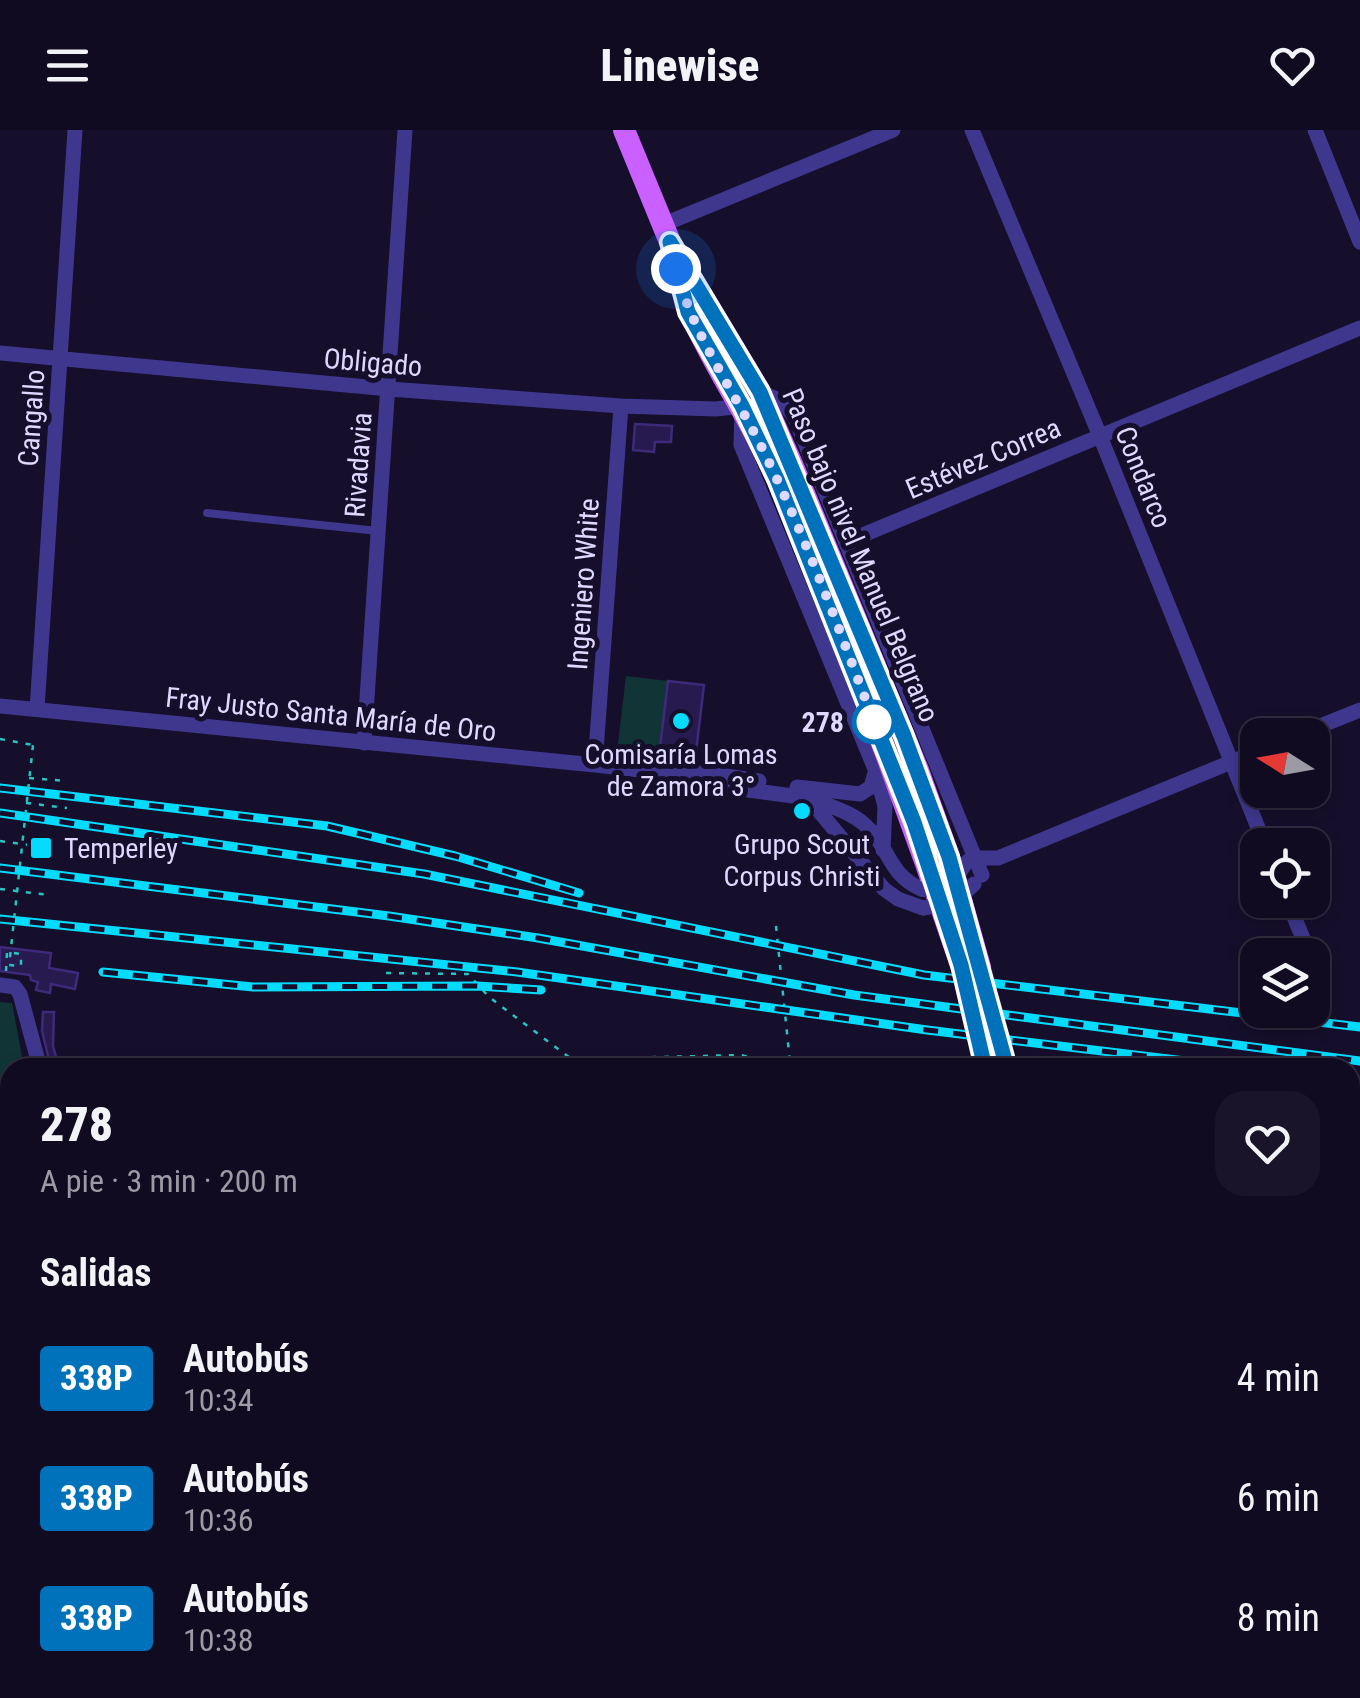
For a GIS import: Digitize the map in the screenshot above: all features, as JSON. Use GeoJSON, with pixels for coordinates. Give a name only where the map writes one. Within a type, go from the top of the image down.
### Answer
{"type":"FeatureCollection","features":[{"type":"Feature","properties":{"kind":"main road","name":"Paso bajo nivel Manuel Belgrano"},"geometry":{"type":"LineString","coordinates":[[624,130],[666,233],[688,312],[751,398],[777,479],[970,966]]}},
{"type":"Feature","properties":{"kind":"street","name":"Cangallo"},"geometry":{"type":"LineString","coordinates":[[37,709],[75,130]]}},
{"type":"Feature","properties":{"kind":"street","name":"Rivadavia"},"geometry":{"type":"LineString","coordinates":[[364,743],[405,130]]}},
{"type":"Feature","properties":{"kind":"street"},"geometry":{"type":"LineString","coordinates":[[666,233],[893,130]]}},
{"type":"Feature","properties":{"kind":"street","name":"Condarco"},"geometry":{"type":"LineString","coordinates":[[972,130],[1258,828]]}},
{"type":"Feature","properties":{"kind":"street"},"geometry":{"type":"LineString","coordinates":[[1315,130],[1360,242]]}},
{"type":"Feature","properties":{"kind":"street","name":"Estévez Correa"},"geometry":{"type":"LineString","coordinates":[[846,542],[1360,328]]}},
{"type":"Feature","properties":{"kind":"street","name":"Obligado"},"geometry":{"type":"LineString","coordinates":[[0,353],[621,406],[716,410],[751,398]]}},
{"type":"Feature","properties":{"kind":"street"},"geometry":{"type":"LineString","coordinates":[[883,850],[885,806],[875,769],[741,445],[751,398],[781,401],[794,416],[978,879]]}},
{"type":"Feature","properties":{"kind":"street","name":"Ingeniero White"},"geometry":{"type":"LineString","coordinates":[[596,765],[621,406]]}},
{"type":"Feature","properties":{"kind":"street","name":"Fray Justo Santa María de Oro"},"geometry":{"type":"LineString","coordinates":[[0,706],[596,765],[657,772],[689,782],[805,792],[860,794],[872,786],[875,769]]}},
{"type":"Feature","properties":{"kind":"street"},"geometry":{"type":"LineString","coordinates":[[1330,722],[1360,710]]}},
{"type":"Feature","properties":{"kind":"street"},"geometry":{"type":"LineString","coordinates":[[805,792],[868,827],[903,880],[921,889],[944,888],[969,860],[998,858],[1240,759]]}},
{"type":"Feature","properties":{"kind":"street"},"geometry":{"type":"LineString","coordinates":[[805,792],[884,888],[898,899],[923,908],[954,903],[998,858]]}},
{"type":"Feature","properties":{"kind":"street"},"geometry":{"type":"LineString","coordinates":[[7,981],[20,994],[37,1058]]}},
{"type":"Feature","properties":{"kind":"lane"},"geometry":{"type":"LineString","coordinates":[[206,513],[378,531]]}},
{"type":"Feature","properties":{"kind":"path"},"geometry":{"type":"LineString","coordinates":[[0,739],[33,744],[28,778],[22,844],[17,891],[10,958],[9,965],[21,966],[22,954],[8,952],[7,981]]}},
{"type":"Feature","properties":{"kind":"path"},"geometry":{"type":"LineString","coordinates":[[28,778],[67,781]]}},
{"type":"Feature","properties":{"kind":"path"},"geometry":{"type":"LineString","coordinates":[[26,803],[67,808]]}},
{"type":"Feature","properties":{"kind":"path"},"geometry":{"type":"LineString","coordinates":[[0,840],[52,848]]}},
{"type":"Feature","properties":{"kind":"path"},"geometry":{"type":"LineString","coordinates":[[0,889],[49,895]]}},
{"type":"Feature","properties":{"kind":"path"},"geometry":{"type":"LineString","coordinates":[[776,926],[789,1058]]}},
{"type":"Feature","properties":{"kind":"path"},"geometry":{"type":"LineString","coordinates":[[386,972],[468,974],[489,997],[568,1058]]}},
{"type":"Feature","properties":{"kind":"path"},"geometry":{"type":"LineString","coordinates":[[639,1058],[752,1058]]}},
{"type":"Feature","properties":{"kind":"green space"},"geometry":{"type":"Polygon","coordinates":[[[626,676],[668,681],[659,756],[617,751],[626,676]]]}},
{"type":"Feature","properties":{"kind":"green space"},"geometry":{"type":"Polygon","coordinates":[[[0,1002],[12,1003],[22,1058],[0,1058],[0,1002]]]}},
{"type":"Feature","properties":{"kind":"building"},"geometry":{"type":"Polygon","coordinates":[[[635,424],[672,426],[671,442],[655,442],[654,452],[633,450],[635,424]]]}},
{"type":"Feature","properties":{"kind":"building","name":"Comisaría Lomas de Zamora 3°"},"geometry":{"type":"Polygon","coordinates":[[[668,681],[704,685],[695,760],[659,756],[668,681]]]}},
{"type":"Feature","properties":{"kind":"building"},"geometry":{"type":"Polygon","coordinates":[[[0,947],[51,953],[49,968],[78,973],[75,989],[51,984],[50,993],[36,990],[38,982],[31,980],[30,975],[0,971],[0,947]]]}},
{"type":"Feature","properties":{"kind":"building"},"geometry":{"type":"Polygon","coordinates":[[[43,1012],[54,1012],[56,1058],[49,1058],[42,1031],[43,1012]]]}},
{"type":"Feature","properties":{"kind":"tunnel"},"geometry":{"type":"LineString","coordinates":[[961,965],[983,1058]]}},
{"type":"Feature","properties":{"kind":"tunnel"},"geometry":{"type":"LineString","coordinates":[[980,967],[1004,1058]]}},
{"type":"Feature","properties":{"kind":"railway"},"geometry":{"type":"LineString","coordinates":[[0,788],[327,826],[455,856],[579,893]]}},
{"type":"Feature","properties":{"kind":"railway"},"geometry":{"type":"LineString","coordinates":[[0,813],[424,874],[924,975],[1360,1027]]}},
{"type":"Feature","properties":{"kind":"railway"},"geometry":{"type":"LineString","coordinates":[[0,868],[389,916],[538,938],[854,995],[1337,1058]]}},
{"type":"Feature","properties":{"kind":"railway"},"geometry":{"type":"LineString","coordinates":[[0,919],[517,972],[927,1030],[1161,1058]]}},
{"type":"Feature","properties":{"kind":"railway"},"geometry":{"type":"LineString","coordinates":[[103,972],[253,987],[477,986],[541,990]]}},
{"type":"Feature","properties":{"kind":"bus line","name":"338P"},"geometry":{"type":"LineString","coordinates":[[983,1058],[961,965],[914,822],[777,479],[742,406],[688,312],[670,242],[760,392],[904,736],[949,857],[1004,1058]]}},
{"type":"Feature","properties":{"kind":"place","name":"Comisaría Lomas de Zamora 3°"},"geometry":{"type":"Point","coordinates":[681,721]}},
{"type":"Feature","properties":{"kind":"place","name":"278"},"geometry":{"type":"Point","coordinates":[874,722]}},
{"type":"Feature","properties":{"kind":"place","name":"Grupo Scout Corpus Christi"},"geometry":{"type":"Point","coordinates":[802,811]}},
{"type":"Feature","properties":{"kind":"place","name":"Temperley"},"geometry":{"type":"Point","coordinates":[41,848]}},
{"type":"Feature","properties":{"kind":"route"},"geometry":{"type":"LineString","coordinates":[[676,269],[688,312],[742,406],[777,479],[874,722]]}}]}
